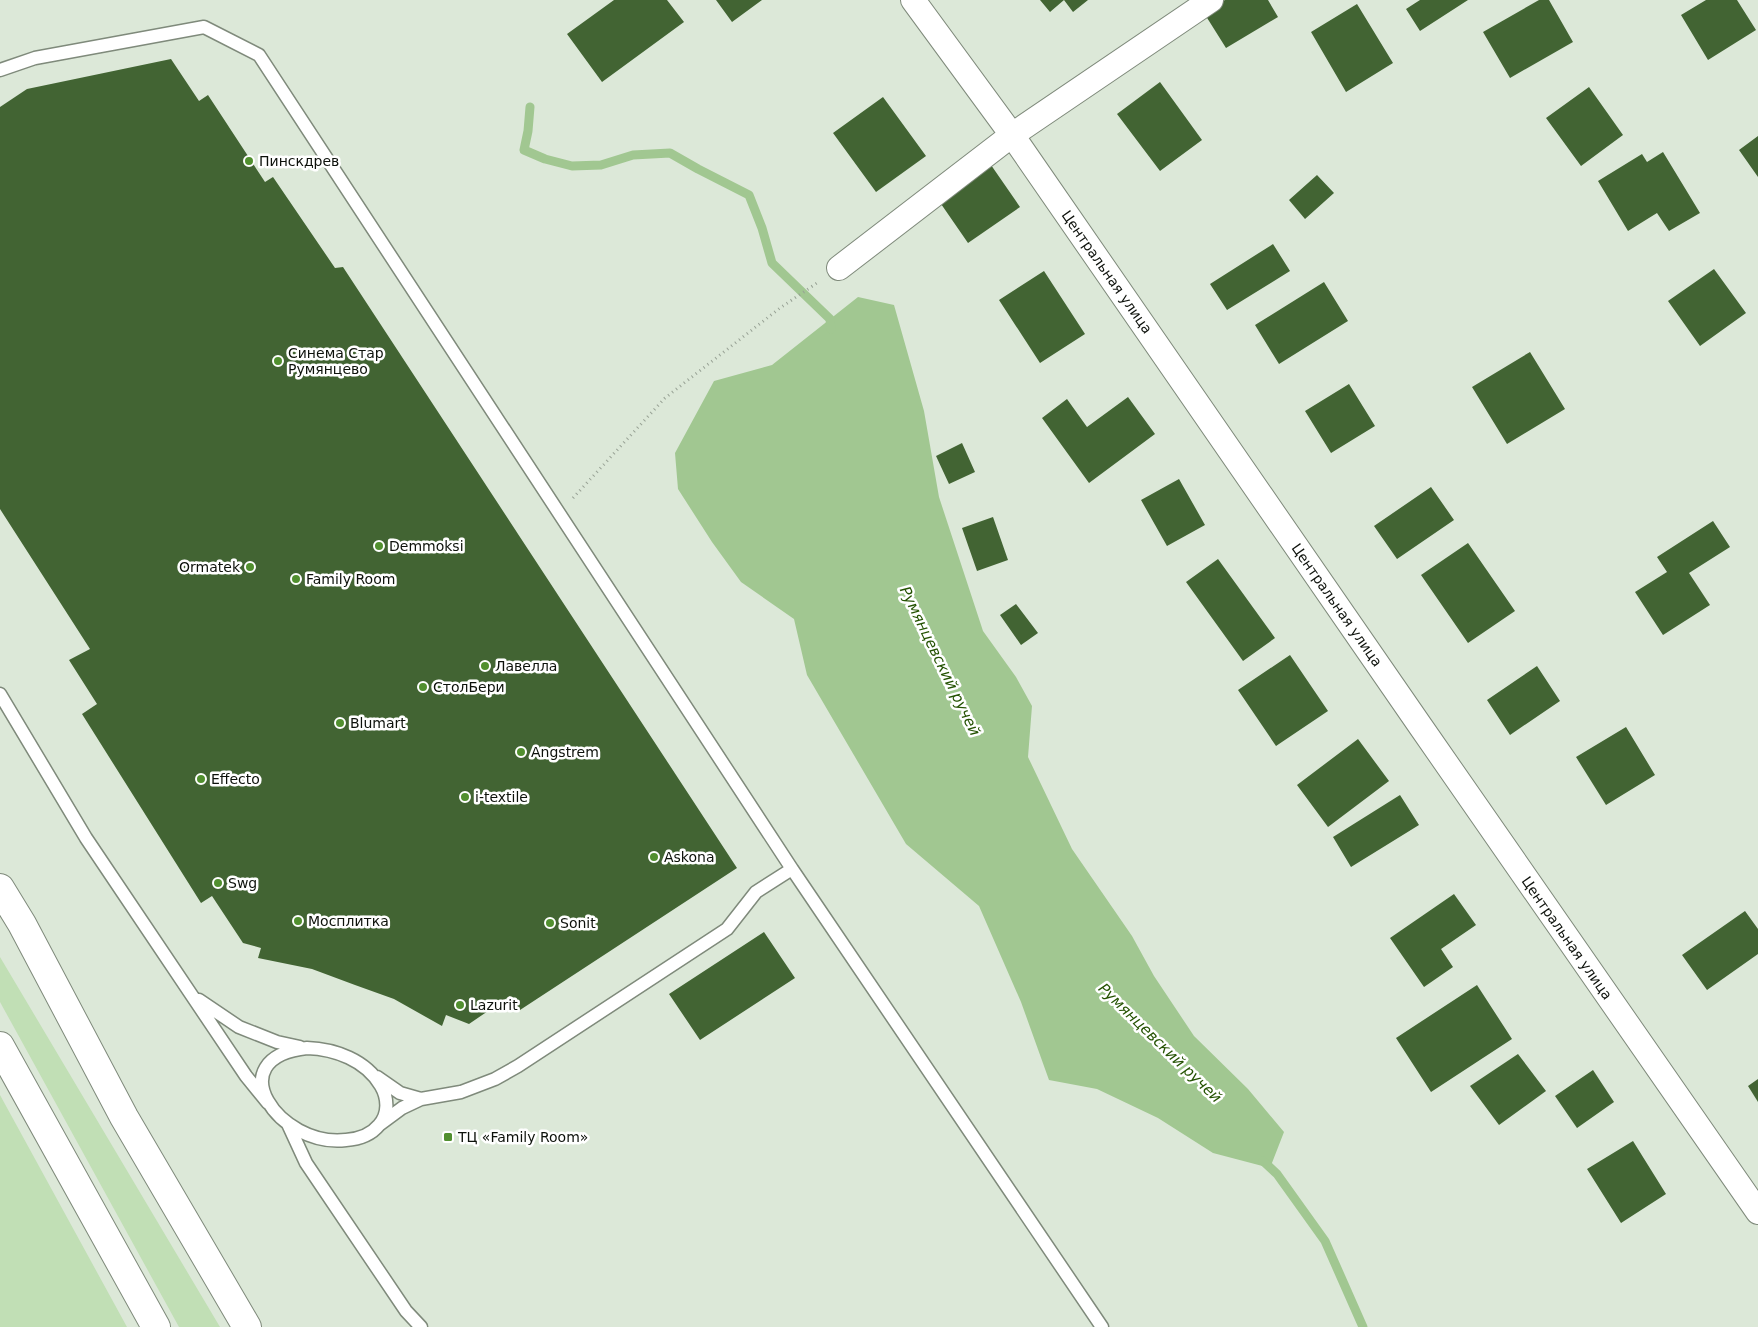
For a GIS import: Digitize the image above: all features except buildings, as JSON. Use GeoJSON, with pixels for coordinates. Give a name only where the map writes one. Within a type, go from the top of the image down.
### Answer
{"type":"FeatureCollection","features":[{"type":"Feature","properties":{"kind":"main road"},"geometry":{"type":"LineString","coordinates":[[0,888],[22,924],[124,1117],[247,1327]]}},
{"type":"Feature","properties":{"kind":"main road"},"geometry":{"type":"LineString","coordinates":[[0,1046],[156,1327]]}},
{"type":"Feature","properties":{"kind":"street","name":"Центральная улица"},"geometry":{"type":"LineString","coordinates":[[913,0],[1012,135],[1758,1212]]}},
{"type":"Feature","properties":{"kind":"street"},"geometry":{"type":"LineString","coordinates":[[840,268],[1012,135],[1211,0]]}},
{"type":"Feature","properties":{"kind":"lane"},"geometry":{"type":"LineString","coordinates":[[0,70],[35,58],[204,27],[259,55],[792,869],[1102,1327]]}},
{"type":"Feature","properties":{"kind":"lane"},"geometry":{"type":"LineString","coordinates":[[0,694],[86,838],[246,1076],[276,1114],[288,1124],[310,1136],[326,1140],[342,1141],[364,1136],[402,1108],[421,1099],[461,1092],[495,1079],[518,1066],[727,929],[756,892],[792,869]]}},
{"type":"Feature","properties":{"kind":"lane"},"geometry":{"type":"LineString","coordinates":[[193,996],[239,1027],[278,1042],[331,1051],[347,1056],[400,1093],[421,1099]]}},
{"type":"Feature","properties":{"kind":"lane"},"geometry":{"type":"LineString","coordinates":[[268,1103],[262,1085],[266,1068],[279,1056],[292,1050],[306,1048]]}},
{"type":"Feature","properties":{"kind":"lane"},"geometry":{"type":"LineString","coordinates":[[373,1074],[381,1086],[387,1104],[385,1115],[379,1125]]}},
{"type":"Feature","properties":{"kind":"lane"},"geometry":{"type":"LineString","coordinates":[[288,1124],[306,1164],[406,1311],[421,1327]]}},
{"type":"Feature","properties":{"kind":"path"},"geometry":{"type":"LineString","coordinates":[[559,513],[665,398],[780,308],[840,268]]}},
{"type":"Feature","properties":{"kind":"shaded area"},"geometry":{"type":"Polygon","coordinates":[[[0,957],[220,1327],[179,1327],[0,1002],[0,957]]]}},
{"type":"Feature","properties":{"kind":"shaded area"},"geometry":{"type":"Polygon","coordinates":[[[0,1095],[127,1327],[0,1327],[0,1095]]]}},
{"type":"Feature","properties":{"kind":"water"},"geometry":{"type":"Polygon","coordinates":[[[858,297],[894,305],[924,411],[939,497],[983,631],[1016,677],[1032,706],[1028,757],[1072,849],[1132,936],[1154,976],[1194,1036],[1248,1089],[1284,1132],[1270,1168],[1213,1153],[1158,1118],[1097,1089],[1049,1080],[1021,1002],[979,906],[906,844],[807,675],[794,619],[741,582],[712,542],[678,489],[675,453],[714,381],[772,365],[858,297]]]}},
{"type":"Feature","properties":{"kind":"waterway","name":"Румянцевский ручей"},"geometry":{"type":"LineString","coordinates":[[530,107],[524,150],[545,159],[572,166],[601,165],[633,155],[670,153],[749,195],[762,228],[772,263],[830,319],[831,329]]}},
{"type":"Feature","properties":{"kind":"waterway","name":"Румянцевский ручей"},"geometry":{"type":"LineString","coordinates":[[1263,1161],[1277,1174],[1325,1241],[1363,1327]]}},
{"type":"Feature","properties":{"kind":"place","name":"Пинскдрев"},"geometry":{"type":"Point","coordinates":[249,161]}},
{"type":"Feature","properties":{"kind":"place","name":"Синема Стар Румянцево"},"geometry":{"type":"Point","coordinates":[278,361]}},
{"type":"Feature","properties":{"kind":"place","name":"Demmoksi"},"geometry":{"type":"Point","coordinates":[379,546]}},
{"type":"Feature","properties":{"kind":"place","name":"Ormatek"},"geometry":{"type":"Point","coordinates":[250,567]}},
{"type":"Feature","properties":{"kind":"place","name":"Family Room"},"geometry":{"type":"Point","coordinates":[296,579]}},
{"type":"Feature","properties":{"kind":"place","name":"Лавелла"},"geometry":{"type":"Point","coordinates":[485,666]}},
{"type":"Feature","properties":{"kind":"place","name":"СтолБери"},"geometry":{"type":"Point","coordinates":[423,687]}},
{"type":"Feature","properties":{"kind":"place","name":"Blumart"},"geometry":{"type":"Point","coordinates":[340,723]}},
{"type":"Feature","properties":{"kind":"place","name":"Angstrem"},"geometry":{"type":"Point","coordinates":[521,752]}},
{"type":"Feature","properties":{"kind":"place","name":"Effecto"},"geometry":{"type":"Point","coordinates":[201,779]}},
{"type":"Feature","properties":{"kind":"place","name":"i-textile"},"geometry":{"type":"Point","coordinates":[465,797]}},
{"type":"Feature","properties":{"kind":"place","name":"Askona"},"geometry":{"type":"Point","coordinates":[654,857]}},
{"type":"Feature","properties":{"kind":"place","name":"Swg"},"geometry":{"type":"Point","coordinates":[218,883]}},
{"type":"Feature","properties":{"kind":"place","name":"Мосплитка"},"geometry":{"type":"Point","coordinates":[298,921]}},
{"type":"Feature","properties":{"kind":"place","name":"Sonit"},"geometry":{"type":"Point","coordinates":[550,923]}},
{"type":"Feature","properties":{"kind":"place","name":"Lazurit"},"geometry":{"type":"Point","coordinates":[460,1005]}},
{"type":"Feature","properties":{"kind":"place","name":"ТЦ «Family Room»"},"geometry":{"type":"Point","coordinates":[448,1137]}}]}
